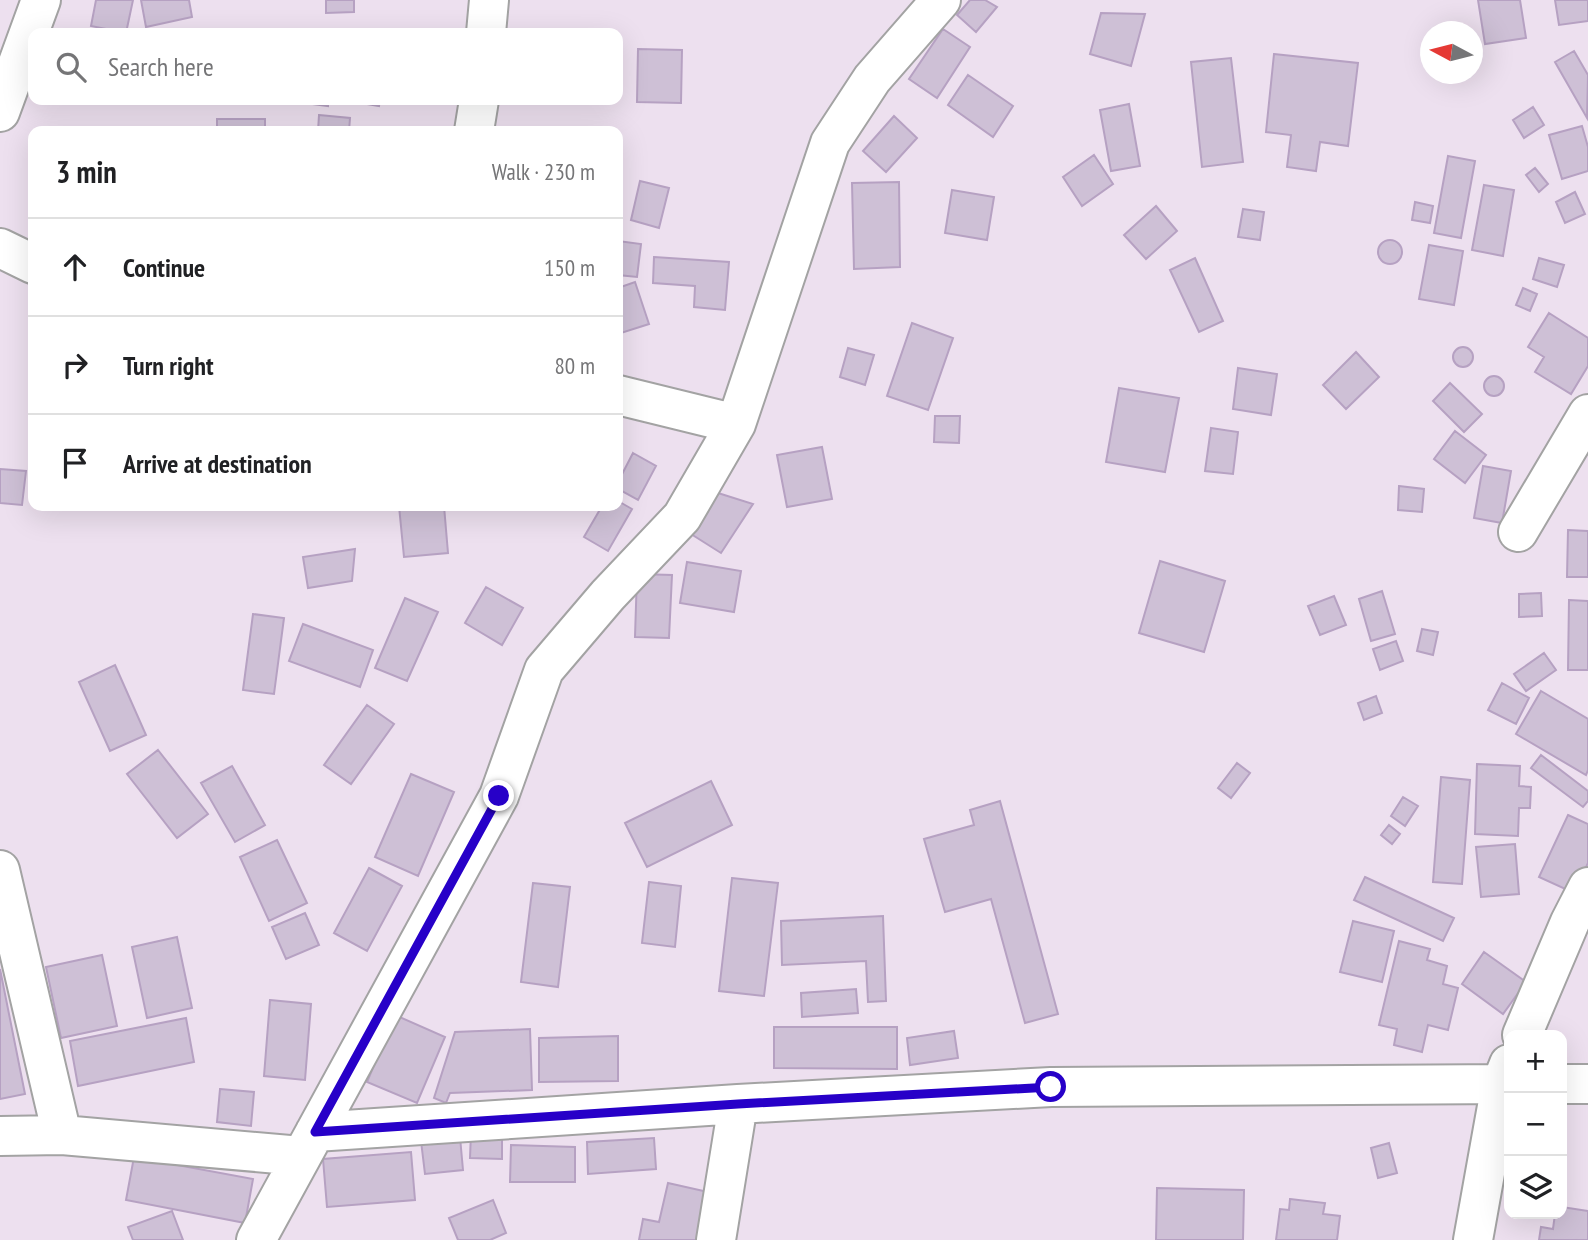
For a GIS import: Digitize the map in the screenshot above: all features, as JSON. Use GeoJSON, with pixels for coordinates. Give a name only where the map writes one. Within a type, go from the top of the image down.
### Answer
{"type":"FeatureCollection","features":[{"type":"Feature","properties":{"kind":"street"},"geometry":{"type":"LineString","coordinates":[[31,28],[41,0]]}},
{"type":"Feature","properties":{"kind":"street"},"geometry":{"type":"LineString","coordinates":[[486,28],[489,0]]}},
{"type":"Feature","properties":{"kind":"street"},"geometry":{"type":"LineString","coordinates":[[256,1240],[499,796],[544,670],[608,595],[682,517],[736,424],[830,143],[872,79],[941,0]]}},
{"type":"Feature","properties":{"kind":"street"},"geometry":{"type":"LineString","coordinates":[[0,112],[28,36]]}},
{"type":"Feature","properties":{"kind":"street"},"geometry":{"type":"LineString","coordinates":[[475,126],[478,105]]}},
{"type":"Feature","properties":{"kind":"street"},"geometry":{"type":"LineString","coordinates":[[0,248],[28,262]]}},
{"type":"Feature","properties":{"kind":"street"},"geometry":{"type":"LineString","coordinates":[[623,396],[736,424]]}},
{"type":"Feature","properties":{"kind":"street"},"geometry":{"type":"LineString","coordinates":[[1518,531],[1588,414]]}},
{"type":"Feature","properties":{"kind":"street"},"geometry":{"type":"LineString","coordinates":[[0,870],[62,1135]]}},
{"type":"Feature","properties":{"kind":"street"},"geometry":{"type":"LineString","coordinates":[[1524,1030],[1570,922],[1588,887]]}},
{"type":"Feature","properties":{"kind":"street"},"geometry":{"type":"LineString","coordinates":[[0,1136],[62,1135],[308,1144],[738,1104],[1051,1087],[1504,1077]]}},
{"type":"Feature","properties":{"kind":"street"},"geometry":{"type":"LineString","coordinates":[[1567,1084],[1588,1084]]}},
{"type":"Feature","properties":{"kind":"street"},"geometry":{"type":"LineString","coordinates":[[1473,1240],[1504,1087]]}},
{"type":"Feature","properties":{"kind":"street"},"geometry":{"type":"LineString","coordinates":[[716,1240],[738,1104]]}},
{"type":"Feature","properties":{"kind":"building"},"geometry":{"type":"Polygon","coordinates":[[[96,0],[133,0],[127,28],[91,26],[96,0]]]}},
{"type":"Feature","properties":{"kind":"building"},"geometry":{"type":"Polygon","coordinates":[[[141,0],[189,0],[192,17],[146,27],[141,0]]]}},
{"type":"Feature","properties":{"kind":"building"},"geometry":{"type":"Polygon","coordinates":[[[326,0],[354,0],[354,12],[326,13],[326,0]]]}},
{"type":"Feature","properties":{"kind":"building"},"geometry":{"type":"Polygon","coordinates":[[[970,0],[985,0],[997,7],[976,32],[957,15],[970,0]]]}},
{"type":"Feature","properties":{"kind":"building"},"geometry":{"type":"Polygon","coordinates":[[[1478,0],[1520,0],[1526,38],[1485,44],[1478,0]]]}},
{"type":"Feature","properties":{"kind":"building"},"geometry":{"type":"Polygon","coordinates":[[[1555,0],[1588,0],[1588,21],[1559,25],[1555,0]]]}},
{"type":"Feature","properties":{"kind":"building"},"geometry":{"type":"Polygon","coordinates":[[[1101,13],[1145,14],[1131,66],[1090,54],[1101,13]]]}},
{"type":"Feature","properties":{"kind":"building"},"geometry":{"type":"Polygon","coordinates":[[[943,29],[970,47],[937,98],[909,79],[943,29]]]}},
{"type":"Feature","properties":{"kind":"building"},"geometry":{"type":"Polygon","coordinates":[[[638,49],[682,50],[681,103],[637,102],[638,49]]]}},
{"type":"Feature","properties":{"kind":"building"},"geometry":{"type":"Polygon","coordinates":[[[1574,51],[1588,75],[1587,118],[1555,62],[1574,51]]]}},
{"type":"Feature","properties":{"kind":"building"},"geometry":{"type":"Polygon","coordinates":[[[1274,54],[1358,63],[1348,146],[1320,142],[1316,171],[1287,167],[1291,135],[1266,132],[1274,54]]]}},
{"type":"Feature","properties":{"kind":"building"},"geometry":{"type":"Polygon","coordinates":[[[1231,58],[1243,162],[1202,167],[1191,62],[1231,58]]]}},
{"type":"Feature","properties":{"kind":"building"},"geometry":{"type":"Polygon","coordinates":[[[968,75],[1013,106],[993,137],[948,105],[968,75]]]}},
{"type":"Feature","properties":{"kind":"building"},"geometry":{"type":"Polygon","coordinates":[[[1129,104],[1140,166],[1111,171],[1100,110],[1129,104]]]}},
{"type":"Feature","properties":{"kind":"building"},"geometry":{"type":"Polygon","coordinates":[[[1533,107],[1544,125],[1524,138],[1513,120],[1533,107]]]}},
{"type":"Feature","properties":{"kind":"building"},"geometry":{"type":"Polygon","coordinates":[[[319,115],[350,118],[349,126],[318,126],[319,115]]]}},
{"type":"Feature","properties":{"kind":"building"},"geometry":{"type":"Polygon","coordinates":[[[894,116],[917,138],[886,172],[863,151],[894,116]]]}},
{"type":"Feature","properties":{"kind":"building"},"geometry":{"type":"Polygon","coordinates":[[[217,119],[265,119],[265,126],[217,126],[217,119]]]}},
{"type":"Feature","properties":{"kind":"building"},"geometry":{"type":"Polygon","coordinates":[[[1582,126],[1588,147],[1588,171],[1562,179],[1549,135],[1582,126]]]}},
{"type":"Feature","properties":{"kind":"building"},"geometry":{"type":"Polygon","coordinates":[[[1094,155],[1113,184],[1082,206],[1063,177],[1094,155]]]}},
{"type":"Feature","properties":{"kind":"building"},"geometry":{"type":"Polygon","coordinates":[[[1448,156],[1475,161],[1461,238],[1434,233],[1448,156]]]}},
{"type":"Feature","properties":{"kind":"building"},"geometry":{"type":"Polygon","coordinates":[[[1535,168],[1548,184],[1539,192],[1526,175],[1535,168]]]}},
{"type":"Feature","properties":{"kind":"building"},"geometry":{"type":"Polygon","coordinates":[[[640,181],[669,188],[659,228],[631,220],[640,181]]]}},
{"type":"Feature","properties":{"kind":"building"},"geometry":{"type":"Polygon","coordinates":[[[899,182],[900,267],[854,269],[852,183],[899,182]]]}},
{"type":"Feature","properties":{"kind":"building"},"geometry":{"type":"Polygon","coordinates":[[[1484,185],[1514,190],[1503,256],[1472,250],[1484,185]]]}},
{"type":"Feature","properties":{"kind":"building"},"geometry":{"type":"Polygon","coordinates":[[[952,190],[994,197],[987,240],[945,233],[952,190]]]}},
{"type":"Feature","properties":{"kind":"building"},"geometry":{"type":"Polygon","coordinates":[[[1575,192],[1585,214],[1565,223],[1556,202],[1575,192]]]}},
{"type":"Feature","properties":{"kind":"building"},"geometry":{"type":"Polygon","coordinates":[[[1415,202],[1433,206],[1430,223],[1412,220],[1415,202]]]}},
{"type":"Feature","properties":{"kind":"building"},"geometry":{"type":"Polygon","coordinates":[[[1156,206],[1177,231],[1146,259],[1124,235],[1156,206]]]}},
{"type":"Feature","properties":{"kind":"building"},"geometry":{"type":"Polygon","coordinates":[[[1243,209],[1264,212],[1260,240],[1238,237],[1243,209]]]}},
{"type":"Feature","properties":{"kind":"building"},"geometry":{"type":"Polygon","coordinates":[[[1390,240],[1401,247],[1402,252],[1395,263],[1390,264],[1379,257],[1378,252],[1385,241],[1390,240]]]}},
{"type":"Feature","properties":{"kind":"building"},"geometry":{"type":"Polygon","coordinates":[[[623,242],[641,244],[637,277],[623,276],[623,242]]]}},
{"type":"Feature","properties":{"kind":"building"},"geometry":{"type":"Polygon","coordinates":[[[1429,245],[1463,251],[1454,305],[1419,299],[1429,245]]]}},
{"type":"Feature","properties":{"kind":"building"},"geometry":{"type":"Polygon","coordinates":[[[654,257],[729,262],[725,310],[694,307],[695,286],[653,283],[654,257]]]}},
{"type":"Feature","properties":{"kind":"building"},"geometry":{"type":"Polygon","coordinates":[[[1195,258],[1223,321],[1199,332],[1170,270],[1195,258]]]}},
{"type":"Feature","properties":{"kind":"building"},"geometry":{"type":"Polygon","coordinates":[[[1539,258],[1564,265],[1557,287],[1533,279],[1539,258]]]}},
{"type":"Feature","properties":{"kind":"building"},"geometry":{"type":"Polygon","coordinates":[[[635,282],[649,324],[623,332],[623,286],[635,282]]]}},
{"type":"Feature","properties":{"kind":"building"},"geometry":{"type":"Polygon","coordinates":[[[1523,288],[1537,294],[1530,311],[1516,305],[1523,288]]]}},
{"type":"Feature","properties":{"kind":"building"},"geometry":{"type":"Polygon","coordinates":[[[1549,313],[1588,338],[1588,366],[1571,394],[1535,372],[1544,357],[1528,347],[1549,313]]]}},
{"type":"Feature","properties":{"kind":"building"},"geometry":{"type":"Polygon","coordinates":[[[912,323],[953,338],[928,410],[887,396],[912,323]]]}},
{"type":"Feature","properties":{"kind":"building"},"geometry":{"type":"Polygon","coordinates":[[[1459,347],[1467,347],[1473,357],[1467,367],[1459,367],[1453,361],[1453,353],[1459,347]]]}},
{"type":"Feature","properties":{"kind":"building"},"geometry":{"type":"Polygon","coordinates":[[[848,348],[874,355],[865,385],[840,377],[848,348]]]}},
{"type":"Feature","properties":{"kind":"building"},"geometry":{"type":"Polygon","coordinates":[[[1356,352],[1379,377],[1346,409],[1323,385],[1356,352]]]}},
{"type":"Feature","properties":{"kind":"building"},"geometry":{"type":"Polygon","coordinates":[[[1238,368],[1277,374],[1271,415],[1233,409],[1238,368]]]}},
{"type":"Feature","properties":{"kind":"building"},"geometry":{"type":"Polygon","coordinates":[[[1494,376],[1501,379],[1504,386],[1501,393],[1494,396],[1487,393],[1484,386],[1487,379],[1494,376]]]}},
{"type":"Feature","properties":{"kind":"building"},"geometry":{"type":"Polygon","coordinates":[[[1450,383],[1482,414],[1464,432],[1433,401],[1450,383]]]}},
{"type":"Feature","properties":{"kind":"building"},"geometry":{"type":"Polygon","coordinates":[[[1119,388],[1179,398],[1165,472],[1106,462],[1119,388]]]}},
{"type":"Feature","properties":{"kind":"building"},"geometry":{"type":"Polygon","coordinates":[[[935,416],[960,416],[959,443],[934,442],[935,416]]]}},
{"type":"Feature","properties":{"kind":"building"},"geometry":{"type":"Polygon","coordinates":[[[1211,428],[1238,432],[1233,474],[1205,471],[1211,428]]]}},
{"type":"Feature","properties":{"kind":"building"},"geometry":{"type":"Polygon","coordinates":[[[1455,431],[1486,455],[1465,483],[1434,459],[1455,431]]]}},
{"type":"Feature","properties":{"kind":"building"},"geometry":{"type":"Polygon","coordinates":[[[822,447],[832,499],[787,507],[777,455],[822,447]]]}},
{"type":"Feature","properties":{"kind":"building"},"geometry":{"type":"Polygon","coordinates":[[[633,453],[656,466],[638,500],[623,492],[623,472],[633,453]]]}},
{"type":"Feature","properties":{"kind":"building"},"geometry":{"type":"Polygon","coordinates":[[[1483,466],[1511,471],[1502,523],[1474,518],[1483,466]]]}},
{"type":"Feature","properties":{"kind":"building"},"geometry":{"type":"Polygon","coordinates":[[[0,469],[26,471],[22,505],[0,503],[0,469]]]}},
{"type":"Feature","properties":{"kind":"building"},"geometry":{"type":"Polygon","coordinates":[[[1399,486],[1424,489],[1422,512],[1398,510],[1399,486]]]}},
{"type":"Feature","properties":{"kind":"building"},"geometry":{"type":"Polygon","coordinates":[[[718,493],[753,504],[721,553],[691,534],[718,493]]]}},
{"type":"Feature","properties":{"kind":"building"},"geometry":{"type":"Polygon","coordinates":[[[623,504],[632,509],[608,551],[584,537],[599,511],[623,511],[623,504]]]}},
{"type":"Feature","properties":{"kind":"building"},"geometry":{"type":"Polygon","coordinates":[[[399,511],[444,511],[448,553],[404,557],[399,511]]]}},
{"type":"Feature","properties":{"kind":"building"},"geometry":{"type":"Polygon","coordinates":[[[1568,530],[1588,531],[1588,577],[1567,577],[1568,530]]]}},
{"type":"Feature","properties":{"kind":"building"},"geometry":{"type":"Polygon","coordinates":[[[355,549],[352,581],[308,588],[303,557],[355,549]]]}},
{"type":"Feature","properties":{"kind":"building"},"geometry":{"type":"Polygon","coordinates":[[[1160,561],[1225,581],[1204,652],[1139,633],[1160,561]]]}},
{"type":"Feature","properties":{"kind":"building"},"geometry":{"type":"Polygon","coordinates":[[[687,562],[741,571],[734,612],[680,603],[687,562]]]}},
{"type":"Feature","properties":{"kind":"building"},"geometry":{"type":"Polygon","coordinates":[[[637,574],[672,575],[669,638],[635,637],[637,574]]]}},
{"type":"Feature","properties":{"kind":"building"},"geometry":{"type":"Polygon","coordinates":[[[486,587],[523,608],[502,645],[465,623],[486,587]]]}},
{"type":"Feature","properties":{"kind":"building"},"geometry":{"type":"Polygon","coordinates":[[[1382,591],[1395,634],[1371,641],[1359,599],[1382,591]]]}},
{"type":"Feature","properties":{"kind":"building"},"geometry":{"type":"Polygon","coordinates":[[[1541,593],[1542,616],[1519,617],[1519,594],[1541,593]]]}},
{"type":"Feature","properties":{"kind":"building"},"geometry":{"type":"Polygon","coordinates":[[[1334,596],[1346,625],[1320,635],[1308,606],[1334,596]]]}},
{"type":"Feature","properties":{"kind":"building"},"geometry":{"type":"Polygon","coordinates":[[[405,598],[438,612],[407,681],[375,668],[405,598]]]}},
{"type":"Feature","properties":{"kind":"building"},"geometry":{"type":"Polygon","coordinates":[[[1569,600],[1588,601],[1588,670],[1568,670],[1569,600]]]}},
{"type":"Feature","properties":{"kind":"building"},"geometry":{"type":"Polygon","coordinates":[[[253,614],[284,618],[274,694],[243,690],[253,614]]]}},
{"type":"Feature","properties":{"kind":"building"},"geometry":{"type":"Polygon","coordinates":[[[303,624],[373,650],[360,687],[289,661],[303,624]]]}},
{"type":"Feature","properties":{"kind":"building"},"geometry":{"type":"Polygon","coordinates":[[[1422,629],[1438,632],[1433,655],[1417,651],[1422,629]]]}},
{"type":"Feature","properties":{"kind":"building"},"geometry":{"type":"Polygon","coordinates":[[[1396,641],[1403,661],[1380,670],[1373,649],[1396,641]]]}},
{"type":"Feature","properties":{"kind":"building"},"geometry":{"type":"Polygon","coordinates":[[[1544,653],[1556,670],[1526,691],[1514,674],[1544,653]]]}},
{"type":"Feature","properties":{"kind":"building"},"geometry":{"type":"Polygon","coordinates":[[[115,665],[146,735],[110,751],[79,682],[115,665]]]}},
{"type":"Feature","properties":{"kind":"building"},"geometry":{"type":"Polygon","coordinates":[[[1502,683],[1529,698],[1516,724],[1488,710],[1502,683]]]}},
{"type":"Feature","properties":{"kind":"building"},"geometry":{"type":"Polygon","coordinates":[[[1541,691],[1588,719],[1586,775],[1516,734],[1541,691]]]}},
{"type":"Feature","properties":{"kind":"building"},"geometry":{"type":"Polygon","coordinates":[[[1376,696],[1382,713],[1364,720],[1358,703],[1376,696]]]}},
{"type":"Feature","properties":{"kind":"building"},"geometry":{"type":"Polygon","coordinates":[[[367,705],[394,724],[351,784],[324,765],[367,705]]]}},
{"type":"Feature","properties":{"kind":"building"},"geometry":{"type":"Polygon","coordinates":[[[158,750],[208,814],[177,838],[127,774],[158,750]]]}},
{"type":"Feature","properties":{"kind":"building"},"geometry":{"type":"Polygon","coordinates":[[[1541,755],[1588,791],[1588,801],[1583,807],[1531,768],[1541,755]]]}},
{"type":"Feature","properties":{"kind":"building"},"geometry":{"type":"Polygon","coordinates":[[[1237,763],[1250,773],[1231,798],[1218,788],[1237,763]]]}},
{"type":"Feature","properties":{"kind":"building"},"geometry":{"type":"Polygon","coordinates":[[[1477,764],[1520,766],[1519,786],[1531,787],[1530,808],[1519,808],[1518,836],[1475,834],[1477,764]]]}},
{"type":"Feature","properties":{"kind":"building"},"geometry":{"type":"Polygon","coordinates":[[[232,766],[265,825],[235,842],[201,783],[232,766]]]}},
{"type":"Feature","properties":{"kind":"building"},"geometry":{"type":"Polygon","coordinates":[[[411,774],[454,792],[418,876],[375,857],[411,774]]]}},
{"type":"Feature","properties":{"kind":"building"},"geometry":{"type":"Polygon","coordinates":[[[1441,777],[1470,780],[1462,884],[1433,882],[1441,777]]]}},
{"type":"Feature","properties":{"kind":"building"},"geometry":{"type":"Polygon","coordinates":[[[711,781],[732,825],[647,867],[625,823],[711,781]]]}},
{"type":"Feature","properties":{"kind":"building"},"geometry":{"type":"Polygon","coordinates":[[[1403,797],[1418,806],[1405,826],[1391,816],[1403,797]]]}},
{"type":"Feature","properties":{"kind":"building"},"geometry":{"type":"Polygon","coordinates":[[[1000,801],[1058,1014],[1025,1023],[991,899],[945,912],[924,839],[974,825],[970,810],[1000,801]]]}},
{"type":"Feature","properties":{"kind":"building"},"geometry":{"type":"Polygon","coordinates":[[[1568,815],[1588,824],[1588,863],[1574,893],[1539,877],[1568,815]]]}},
{"type":"Feature","properties":{"kind":"building"},"geometry":{"type":"Polygon","coordinates":[[[1389,825],[1400,834],[1392,844],[1381,835],[1389,825]]]}},
{"type":"Feature","properties":{"kind":"building"},"geometry":{"type":"Polygon","coordinates":[[[277,840],[307,903],[269,921],[240,857],[277,840]]]}},
{"type":"Feature","properties":{"kind":"building"},"geometry":{"type":"Polygon","coordinates":[[[1515,844],[1519,894],[1481,897],[1476,847],[1515,844]]]}},
{"type":"Feature","properties":{"kind":"building"},"geometry":{"type":"Polygon","coordinates":[[[369,868],[402,886],[367,951],[334,933],[369,868]]]}},
{"type":"Feature","properties":{"kind":"building"},"geometry":{"type":"Polygon","coordinates":[[[1365,877],[1454,918],[1443,941],[1354,900],[1365,877]]]}},
{"type":"Feature","properties":{"kind":"building"},"geometry":{"type":"Polygon","coordinates":[[[732,878],[778,883],[764,996],[719,991],[732,878]]]}},
{"type":"Feature","properties":{"kind":"building"},"geometry":{"type":"Polygon","coordinates":[[[649,882],[681,886],[675,947],[642,943],[649,882]]]}},
{"type":"Feature","properties":{"kind":"building"},"geometry":{"type":"Polygon","coordinates":[[[533,883],[570,887],[558,987],[521,982],[533,883]]]}},
{"type":"Feature","properties":{"kind":"building"},"geometry":{"type":"Polygon","coordinates":[[[305,913],[319,945],[286,959],[272,927],[305,913]]]}},
{"type":"Feature","properties":{"kind":"building"},"geometry":{"type":"Polygon","coordinates":[[[883,916],[886,1001],[868,1002],[866,961],[782,965],[781,921],[883,916]]]}},
{"type":"Feature","properties":{"kind":"building"},"geometry":{"type":"Polygon","coordinates":[[[1353,921],[1394,931],[1382,982],[1340,972],[1353,921]]]}},
{"type":"Feature","properties":{"kind":"building"},"geometry":{"type":"Polygon","coordinates":[[[177,937],[192,1008],[147,1018],[132,947],[177,937]]]}},
{"type":"Feature","properties":{"kind":"building"},"geometry":{"type":"Polygon","coordinates":[[[1399,941],[1430,949],[1427,960],[1447,966],[1443,984],[1458,988],[1448,1030],[1428,1025],[1422,1052],[1394,1045],[1397,1029],[1379,1025],[1399,941]]]}},
{"type":"Feature","properties":{"kind":"building"},"geometry":{"type":"Polygon","coordinates":[[[1484,952],[1526,982],[1503,1014],[1462,984],[1484,952]]]}},
{"type":"Feature","properties":{"kind":"building"},"geometry":{"type":"Polygon","coordinates":[[[102,955],[117,1026],[61,1038],[46,967],[102,955]]]}},
{"type":"Feature","properties":{"kind":"building"},"geometry":{"type":"Polygon","coordinates":[[[0,969],[25,1094],[0,1099],[0,969]]]}},
{"type":"Feature","properties":{"kind":"building"},"geometry":{"type":"Polygon","coordinates":[[[856,989],[858,1013],[802,1017],[801,993],[856,989]]]}},
{"type":"Feature","properties":{"kind":"building"},"geometry":{"type":"Polygon","coordinates":[[[270,1000],[311,1004],[305,1080],[264,1076],[270,1000]]]}},
{"type":"Feature","properties":{"kind":"building"},"geometry":{"type":"Polygon","coordinates":[[[395,1015],[445,1037],[417,1103],[367,1082],[395,1015]]]}},
{"type":"Feature","properties":{"kind":"building"},"geometry":{"type":"Polygon","coordinates":[[[186,1018],[194,1062],[78,1086],[70,1041],[186,1018]]]}},
{"type":"Feature","properties":{"kind":"building"},"geometry":{"type":"Polygon","coordinates":[[[774,1027],[897,1027],[897,1069],[774,1068],[774,1027]]]}},
{"type":"Feature","properties":{"kind":"building"},"geometry":{"type":"Polygon","coordinates":[[[530,1029],[532,1090],[450,1093],[446,1103],[434,1098],[455,1032],[530,1029]]]}},
{"type":"Feature","properties":{"kind":"building"},"geometry":{"type":"Polygon","coordinates":[[[954,1031],[958,1058],[910,1065],[907,1038],[954,1031]]]}},
{"type":"Feature","properties":{"kind":"building"},"geometry":{"type":"Polygon","coordinates":[[[618,1036],[618,1081],[539,1082],[539,1038],[618,1036]]]}},
{"type":"Feature","properties":{"kind":"building"},"geometry":{"type":"Polygon","coordinates":[[[220,1089],[254,1092],[251,1126],[217,1122],[220,1089]]]}},
{"type":"Feature","properties":{"kind":"building"},"geometry":{"type":"Polygon","coordinates":[[[471,1133],[502,1133],[502,1159],[470,1158],[471,1133]]]}},
{"type":"Feature","properties":{"kind":"building"},"geometry":{"type":"Polygon","coordinates":[[[460,1137],[463,1170],[425,1174],[421,1141],[460,1137]]]}},
{"type":"Feature","properties":{"kind":"building"},"geometry":{"type":"Polygon","coordinates":[[[654,1138],[656,1169],[588,1174],[587,1142],[654,1138]]]}},
{"type":"Feature","properties":{"kind":"building"},"geometry":{"type":"Polygon","coordinates":[[[1389,1143],[1397,1173],[1378,1178],[1371,1148],[1389,1143]]]}},
{"type":"Feature","properties":{"kind":"building"},"geometry":{"type":"Polygon","coordinates":[[[511,1145],[575,1147],[575,1182],[510,1182],[511,1145]]]}},
{"type":"Feature","properties":{"kind":"building"},"geometry":{"type":"Polygon","coordinates":[[[411,1152],[415,1200],[327,1207],[323,1159],[411,1152]]]}},
{"type":"Feature","properties":{"kind":"building"},"geometry":{"type":"Polygon","coordinates":[[[134,1157],[253,1179],[245,1223],[126,1200],[134,1157]]]}},
{"type":"Feature","properties":{"kind":"building"},"geometry":{"type":"Polygon","coordinates":[[[668,1183],[708,1192],[697,1240],[639,1240],[643,1219],[659,1222],[668,1183]]]}},
{"type":"Feature","properties":{"kind":"building"},"geometry":{"type":"Polygon","coordinates":[[[1157,1188],[1244,1190],[1243,1240],[1156,1240],[1157,1188]]]}},
{"type":"Feature","properties":{"kind":"building"},"geometry":{"type":"Polygon","coordinates":[[[1290,1199],[1325,1203],[1323,1214],[1340,1216],[1337,1240],[1276,1240],[1280,1209],[1289,1210],[1290,1199]]]}},
{"type":"Feature","properties":{"kind":"building"},"geometry":{"type":"Polygon","coordinates":[[[493,1200],[506,1233],[490,1240],[458,1240],[449,1218],[493,1200]]]}},
{"type":"Feature","properties":{"kind":"building"},"geometry":{"type":"Polygon","coordinates":[[[1567,1208],[1588,1211],[1588,1240],[1539,1240],[1541,1227],[1553,1229],[1554,1219],[1567,1219],[1567,1208]]]}},
{"type":"Feature","properties":{"kind":"building"},"geometry":{"type":"Polygon","coordinates":[[[172,1211],[183,1240],[133,1240],[128,1227],[172,1211]]]}},
{"type":"Feature","properties":{"kind":"route"},"geometry":{"type":"LineString","coordinates":[[499,796],[315,1132],[738,1104],[1051,1087]]}}]}
